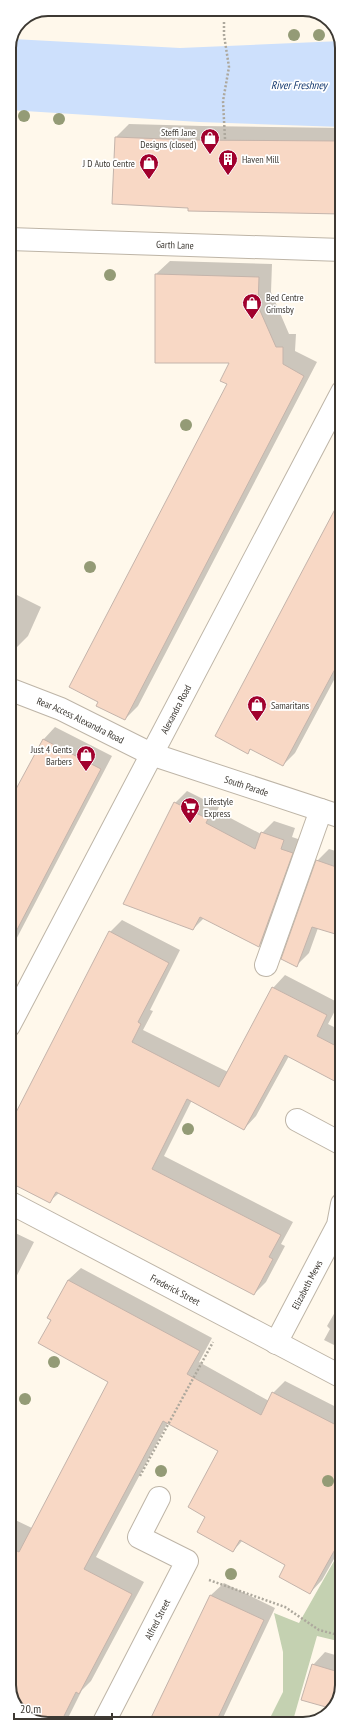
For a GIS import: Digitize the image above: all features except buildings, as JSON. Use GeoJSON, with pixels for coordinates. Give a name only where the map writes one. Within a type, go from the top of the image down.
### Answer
{"type":"FeatureCollection","features":[{"type":"Feature","properties":{"kind":"street","name":"Garth Lane"},"geometry":{"type":"LineString","coordinates":[[16,239],[335,250]]}},
{"type":"Feature","properties":{"kind":"street","name":"Alexandra Road"},"geometry":{"type":"LineString","coordinates":[[16,1013],[335,405]]}},
{"type":"Feature","properties":{"kind":"street","name":"Rear Access Alexandra Road"},"geometry":{"type":"LineString","coordinates":[[16,692],[61,709],[151,754]]}},
{"type":"Feature","properties":{"kind":"street","name":"South Parade"},"geometry":{"type":"LineString","coordinates":[[151,754],[335,815]]}},
{"type":"Feature","properties":{"kind":"street"},"geometry":{"type":"LineString","coordinates":[[266,965],[321,810]]}},
{"type":"Feature","properties":{"kind":"street"},"geometry":{"type":"LineString","coordinates":[[297,1120],[335,1140]]}},
{"type":"Feature","properties":{"kind":"street","name":"Frederick Street"},"geometry":{"type":"LineString","coordinates":[[16,1206],[335,1373]]}},
{"type":"Feature","properties":{"kind":"street","name":"Elizabeth Mews"},"geometry":{"type":"LineString","coordinates":[[276,1343],[335,1231]]}},
{"type":"Feature","properties":{"kind":"street"},"geometry":{"type":"LineString","coordinates":[[159,1498],[139,1537],[186,1561],[182,1570]]}},
{"type":"Feature","properties":{"kind":"street","name":"Alfred Street"},"geometry":{"type":"LineString","coordinates":[[107,1717],[182,1570]]}},
{"type":"Feature","properties":{"kind":"path"},"geometry":{"type":"LineString","coordinates":[[224,22],[224,35],[229,67],[223,101],[225,139]]}},
{"type":"Feature","properties":{"kind":"path"},"geometry":{"type":"LineString","coordinates":[[159,1498],[135,1484],[227,1317]]}},
{"type":"Feature","properties":{"kind":"path"},"geometry":{"type":"LineString","coordinates":[[182,1570],[285,1607],[319,1630],[335,1634]]}},
{"type":"Feature","properties":{"kind":"green space"},"geometry":{"type":"Polygon","coordinates":[[[335,1559],[335,1640],[317,1636],[294,1717],[270,1717],[283,1692],[283,1652],[274,1613],[299,1623],[335,1559]]]}},
{"type":"Feature","properties":{"kind":"water","name":"River Freshney"},"geometry":{"type":"Polygon","coordinates":[[[17,39],[180,48],[334,41],[335,127],[199,122],[16,110],[16,48],[17,39]]]}},
{"type":"Feature","properties":{"kind":"place","name":"Steffi Jane Designs (closed)"},"geometry":{"type":"Point","coordinates":[210,155]}},
{"type":"Feature","properties":{"kind":"place","name":"Haven Mill"},"geometry":{"type":"Point","coordinates":[228,176]}},
{"type":"Feature","properties":{"kind":"place","name":"J D Auto Centre"},"geometry":{"type":"Point","coordinates":[149,180]}},
{"type":"Feature","properties":{"kind":"place","name":"Bed Centre Grimsby"},"geometry":{"type":"Point","coordinates":[252,320]}},
{"type":"Feature","properties":{"kind":"place","name":"Samaritans"},"geometry":{"type":"Point","coordinates":[257,722]}},
{"type":"Feature","properties":{"kind":"place","name":"Just 4 Gents Barbers"},"geometry":{"type":"Point","coordinates":[86,772]}},
{"type":"Feature","properties":{"kind":"place","name":"Lifestyle Express"},"geometry":{"type":"Point","coordinates":[190,824]}}]}
